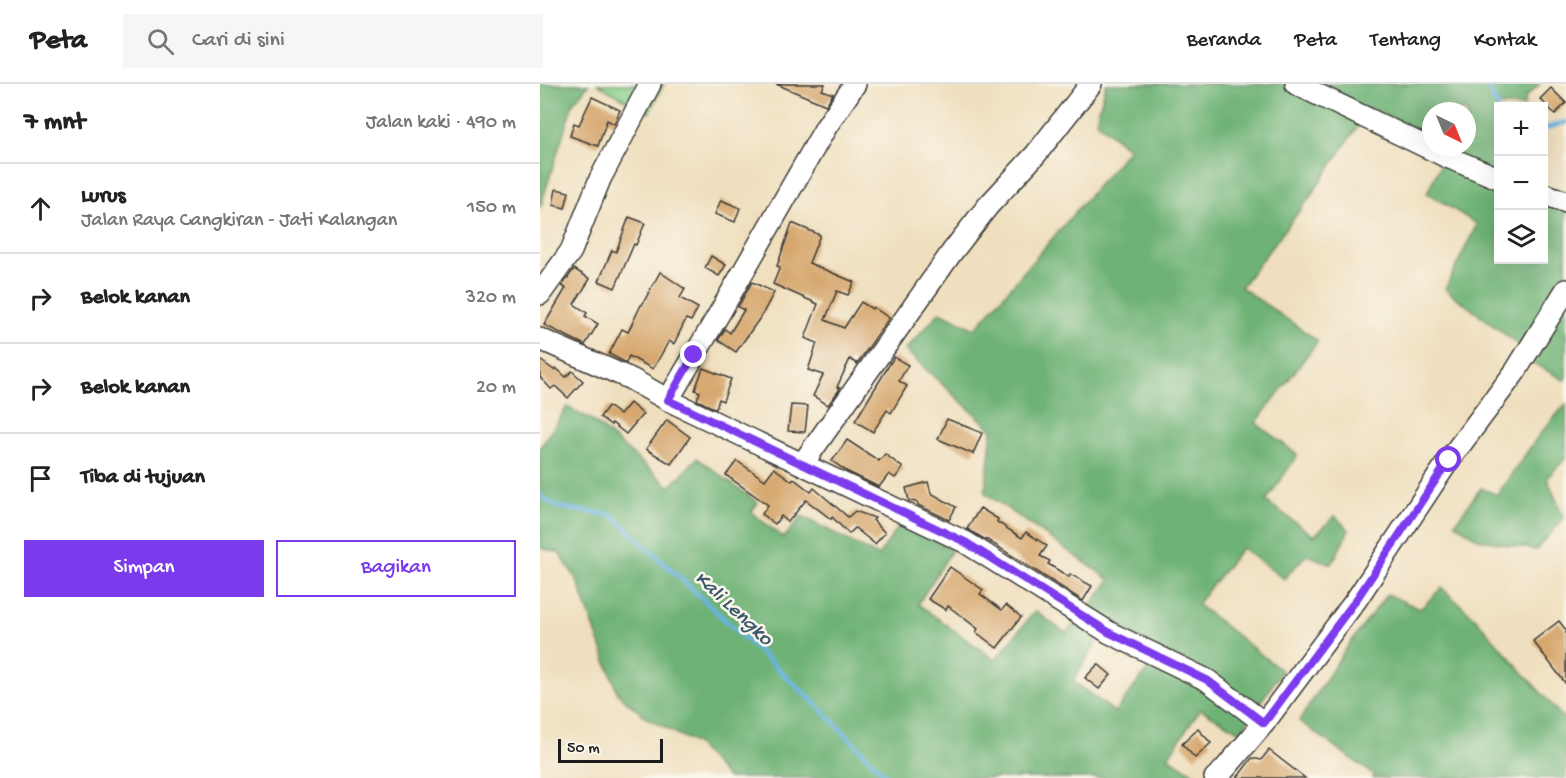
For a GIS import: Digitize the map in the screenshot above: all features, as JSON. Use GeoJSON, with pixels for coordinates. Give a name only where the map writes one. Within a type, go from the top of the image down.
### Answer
{"type":"FeatureCollection","features":[{"type":"Feature","properties":{"kind":"street"},"geometry":{"type":"LineString","coordinates":[[540,294],[571,251],[600,179],[650,84]]}},
{"type":"Feature","properties":{"kind":"street"},"geometry":{"type":"LineString","coordinates":[[668,400],[826,127],[855,84]]}},
{"type":"Feature","properties":{"kind":"street"},"geometry":{"type":"LineString","coordinates":[[803,463],[951,252],[988,206],[1036,154],[1091,84]]}},
{"type":"Feature","properties":{"kind":"street"},"geometry":{"type":"LineString","coordinates":[[1296,84],[1445,156],[1494,176]]}},
{"type":"Feature","properties":{"kind":"street"},"geometry":{"type":"LineString","coordinates":[[1548,195],[1566,202]]}},
{"type":"Feature","properties":{"kind":"street"},"geometry":{"type":"LineString","coordinates":[[1223,776],[1356,600],[1449,460],[1515,372],[1566,290]]}},
{"type":"Feature","properties":{"kind":"street"},"geometry":{"type":"LineString","coordinates":[[540,339],[631,379],[668,400],[965,542],[1110,633],[1207,680],[1264,723]]}},
{"type":"Feature","properties":{"kind":"green space"},"geometry":{"type":"Polygon","coordinates":[[[540,84],[589,84],[573,103],[540,208],[540,84]]]}},
{"type":"Feature","properties":{"kind":"green space"},"geometry":{"type":"Polygon","coordinates":[[[597,84],[664,84],[649,113],[597,84]]]}},
{"type":"Feature","properties":{"kind":"green space"},"geometry":{"type":"Polygon","coordinates":[[[1106,84],[1540,84],[1526,97],[1525,102],[1494,102],[1494,264],[1548,264],[1548,204],[1566,211],[1566,381],[1529,361],[1520,346],[1445,289],[1477,224],[1427,193],[1445,156],[1476,156],[1476,102],[1422,102],[1422,132],[1370,108],[1310,197],[1241,287],[1318,341],[1256,423],[1298,455],[1266,501],[1314,536],[1335,516],[1349,530],[1332,564],[1306,555],[1284,579],[1242,548],[1197,604],[1282,671],[1240,732],[1200,709],[1168,757],[1200,778],[727,778],[696,744],[645,717],[618,694],[577,580],[559,553],[540,548],[540,448],[567,407],[592,420],[670,487],[697,458],[758,503],[751,512],[784,538],[802,516],[878,556],[902,522],[952,550],[918,604],[995,660],[1035,611],[1066,633],[1075,623],[1097,642],[1073,681],[1115,712],[1161,652],[1088,608],[1110,580],[985,493],[992,430],[905,350],[940,312],[975,329],[1129,149],[1096,121],[1106,84]]]}},
{"type":"Feature","properties":{"kind":"green space"},"geometry":{"type":"Polygon","coordinates":[[[1566,404],[1566,458],[1547,478],[1564,518],[1536,550],[1478,539],[1455,523],[1481,488],[1497,495],[1539,435],[1566,404]]]}},
{"type":"Feature","properties":{"kind":"green space"},"geometry":{"type":"Polygon","coordinates":[[[1442,588],[1473,616],[1566,721],[1566,778],[1373,778],[1374,775],[1299,721],[1345,650],[1387,594],[1420,609],[1442,588]]]}},
{"type":"Feature","properties":{"kind":"building"},"geometry":{"type":"Polygon","coordinates":[[[776,84],[825,84],[822,90],[833,94],[826,105],[776,84]]]}},
{"type":"Feature","properties":{"kind":"building"},"geometry":{"type":"Polygon","coordinates":[[[1551,88],[1566,103],[1555,114],[1548,107],[1548,102],[1540,99],[1551,88]]]}},
{"type":"Feature","properties":{"kind":"building"},"geometry":{"type":"Polygon","coordinates":[[[592,97],[620,110],[614,124],[607,120],[598,146],[570,136],[574,123],[579,125],[592,97]]]}},
{"type":"Feature","properties":{"kind":"building"},"geometry":{"type":"Polygon","coordinates":[[[556,189],[569,192],[565,208],[553,205],[556,189]]]}},
{"type":"Feature","properties":{"kind":"building"},"geometry":{"type":"Polygon","coordinates":[[[721,200],[740,208],[735,222],[715,214],[721,200]]]}},
{"type":"Feature","properties":{"kind":"building"},"geometry":{"type":"Polygon","coordinates":[[[629,217],[645,223],[615,288],[599,281],[612,250],[616,252],[629,217]]]}},
{"type":"Feature","properties":{"kind":"building"},"geometry":{"type":"Polygon","coordinates":[[[792,223],[820,235],[809,263],[854,282],[848,295],[837,291],[825,320],[844,328],[861,302],[889,318],[857,364],[850,359],[837,387],[840,388],[828,405],[813,396],[823,375],[808,370],[817,343],[805,338],[818,304],[773,284],[792,223]]]}},
{"type":"Feature","properties":{"kind":"building"},"geometry":{"type":"Polygon","coordinates":[[[711,256],[726,265],[719,276],[705,268],[711,256]]]}},
{"type":"Feature","properties":{"kind":"building"},"geometry":{"type":"Polygon","coordinates":[[[574,269],[590,279],[574,304],[587,313],[585,316],[598,324],[585,345],[544,325],[566,288],[562,286],[574,269]]]}},
{"type":"Feature","properties":{"kind":"building"},"geometry":{"type":"Polygon","coordinates":[[[660,272],[685,289],[680,298],[698,308],[691,321],[686,319],[674,344],[669,341],[653,369],[629,356],[626,363],[609,354],[622,329],[628,332],[660,272]]]}},
{"type":"Feature","properties":{"kind":"building"},"geometry":{"type":"Polygon","coordinates":[[[752,282],[774,292],[762,315],[736,352],[718,340],[725,329],[730,333],[744,310],[738,307],[752,282]]]}},
{"type":"Feature","properties":{"kind":"building"},"geometry":{"type":"Polygon","coordinates":[[[894,357],[908,365],[899,381],[907,386],[891,413],[887,410],[873,432],[855,421],[894,357]]]}},
{"type":"Feature","properties":{"kind":"building"},"geometry":{"type":"Polygon","coordinates":[[[540,360],[554,370],[556,368],[566,377],[572,371],[583,381],[568,398],[555,386],[551,389],[540,377],[540,360]]]}},
{"type":"Feature","properties":{"kind":"building"},"geometry":{"type":"Polygon","coordinates":[[[703,368],[731,379],[723,401],[719,399],[716,409],[697,400],[700,392],[695,390],[703,368]]]}},
{"type":"Feature","properties":{"kind":"building"},"geometry":{"type":"Polygon","coordinates":[[[630,403],[643,414],[626,434],[600,417],[608,406],[620,415],[630,403]]]}},
{"type":"Feature","properties":{"kind":"building"},"geometry":{"type":"Polygon","coordinates":[[[791,405],[808,406],[805,432],[788,431],[791,405]]]}},
{"type":"Feature","properties":{"kind":"building"},"geometry":{"type":"Polygon","coordinates":[[[947,419],[982,433],[973,454],[938,439],[947,419]]]}},
{"type":"Feature","properties":{"kind":"building"},"geometry":{"type":"Polygon","coordinates":[[[667,420],[690,437],[671,464],[646,449],[667,420]]]}},
{"type":"Feature","properties":{"kind":"building"},"geometry":{"type":"Polygon","coordinates":[[[847,440],[879,461],[885,454],[903,468],[895,478],[889,474],[879,487],[848,472],[832,461],[847,440]]]}},
{"type":"Feature","properties":{"kind":"building"},"geometry":{"type":"Polygon","coordinates":[[[737,461],[765,480],[774,468],[811,492],[814,488],[848,517],[855,511],[875,518],[873,520],[885,533],[875,544],[855,528],[849,534],[832,517],[831,519],[806,500],[788,522],[781,516],[775,524],[762,514],[768,505],[726,475],[737,461]]]}},
{"type":"Feature","properties":{"kind":"building"},"geometry":{"type":"Polygon","coordinates":[[[928,482],[931,493],[956,507],[949,520],[918,505],[917,502],[909,501],[906,488],[928,482]]]}},
{"type":"Feature","properties":{"kind":"building"},"geometry":{"type":"Polygon","coordinates":[[[980,508],[1022,538],[1026,532],[1047,546],[1040,556],[1050,561],[1048,564],[1069,577],[1070,574],[1092,586],[1083,601],[967,529],[980,508]]]}},
{"type":"Feature","properties":{"kind":"building"},"geometry":{"type":"Polygon","coordinates":[[[950,567],[983,590],[980,594],[1002,610],[1006,605],[1021,617],[997,648],[976,632],[978,629],[948,606],[946,610],[928,599],[950,567]]]}},
{"type":"Feature","properties":{"kind":"building"},"geometry":{"type":"Polygon","coordinates":[[[1559,621],[1566,630],[1566,684],[1533,641],[1559,621]]]}},
{"type":"Feature","properties":{"kind":"building"},"geometry":{"type":"Polygon","coordinates":[[[1098,664],[1111,675],[1099,689],[1085,678],[1098,664]]]}},
{"type":"Feature","properties":{"kind":"building"},"geometry":{"type":"Polygon","coordinates":[[[1198,729],[1211,743],[1195,758],[1182,744],[1198,729]]]}},
{"type":"Feature","properties":{"kind":"building"},"geometry":{"type":"Polygon","coordinates":[[[1269,750],[1305,778],[1237,778],[1252,758],[1261,760],[1269,750]]]}},
{"type":"Feature","properties":{"kind":"waterway"},"geometry":{"type":"LineString","coordinates":[[1487,84],[1495,102]]}},
{"type":"Feature","properties":{"kind":"waterway"},"geometry":{"type":"LineString","coordinates":[[1548,128],[1566,122]]}},
{"type":"Feature","properties":{"kind":"waterway","name":"Kali Lengko"},"geometry":{"type":"LineString","coordinates":[[540,496],[558,507],[612,515],[819,707],[888,778]]}},
{"type":"Feature","properties":{"kind":"route"},"geometry":{"type":"LineString","coordinates":[[694,355],[668,400],[965,542],[1110,633],[1207,680],[1264,723],[1356,600],[1449,460]]}}]}
